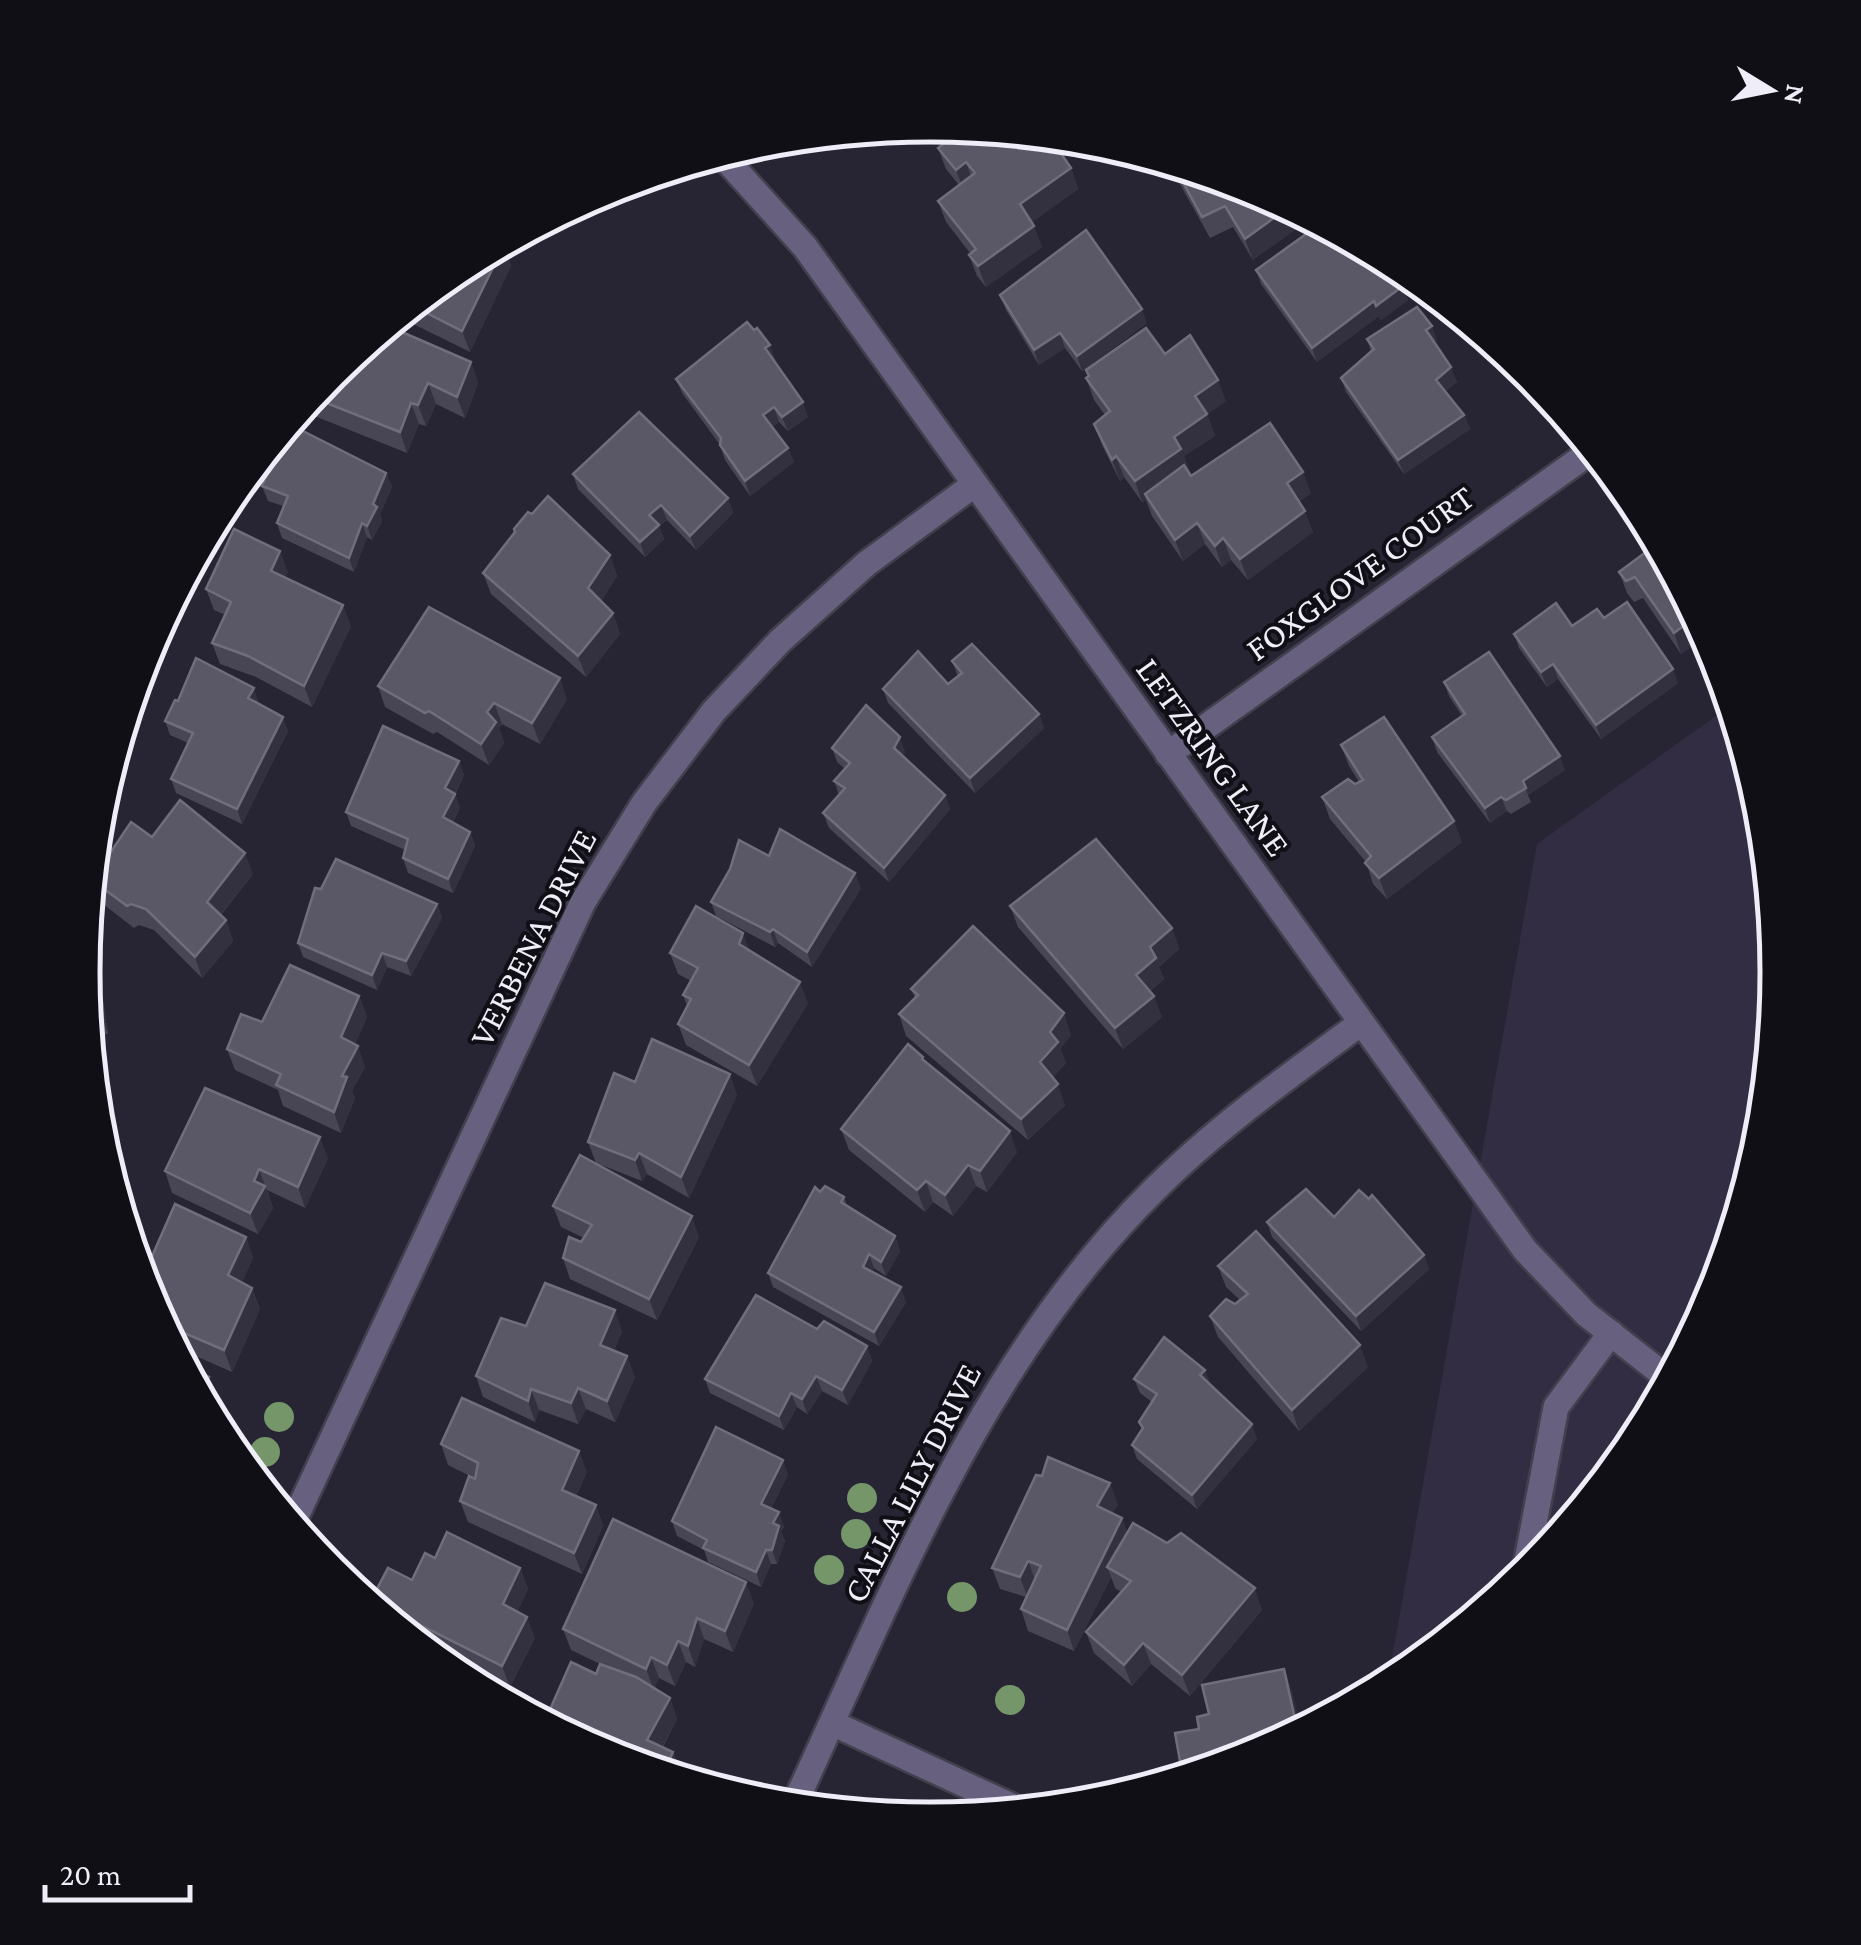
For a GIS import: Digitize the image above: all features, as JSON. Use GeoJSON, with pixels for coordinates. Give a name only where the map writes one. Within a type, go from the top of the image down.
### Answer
{"type":"FeatureCollection","features":[{"type":"Feature","properties":{"kind":"street","name":"LETZRING LANE"},"geometry":{"type":"LineString","coordinates":[[732,166],[804,247],[1525,1250],[1586,1314],[1659,1371]]}},
{"type":"Feature","properties":{"kind":"street","name":"FOXGLOVE COURT"},"geometry":{"type":"LineString","coordinates":[[1168,754],[1582,458]]}},
{"type":"Feature","properties":{"kind":"street","name":"VERBENA DRIVE"},"geometry":{"type":"LineString","coordinates":[[299,1511],[583,902],[644,803],[714,711],[780,641],[866,564],[975,484]]}},
{"type":"Feature","properties":{"kind":"street","name":"CALLA LILY DRIVE"},"geometry":{"type":"LineString","coordinates":[[801,1792],[960,1453],[1019,1353],[1089,1261],[1154,1190],[1240,1112],[1361,1024]]}},
{"type":"Feature","properties":{"kind":"street"},"geometry":{"type":"LineString","coordinates":[[1529,1548],[1556,1407],[1610,1333]]}},
{"type":"Feature","properties":{"kind":"street"},"geometry":{"type":"LineString","coordinates":[[832,1723],[996,1800]]}},
{"type":"Feature","properties":{"kind":"shaded area"},"geometry":{"type":"Polygon","coordinates":[[[1719,713],[1745,810],[1759,918],[1759,1027],[1745,1135],[1733,1187],[1698,1290],[1650,1388],[1621,1434],[1555,1520],[1518,1560],[1478,1597],[1391,1664],[1537,844],[1719,713]]]}},
{"type":"Feature","properties":{"kind":"building"},"geometry":{"type":"Polygon","coordinates":[[[945,143],[1039,149],[1060,153],[1071,168],[1020,204],[1034,226],[978,266],[969,255],[976,249],[938,201],[975,173],[966,162],[956,170],[938,148],[945,143]]]}},
{"type":"Feature","properties":{"kind":"building"},"geometry":{"type":"Polygon","coordinates":[[[1183,182],[1275,217],[1245,239],[1225,206],[1202,217],[1183,182]]]}},
{"type":"Feature","properties":{"kind":"building"},"geometry":{"type":"Polygon","coordinates":[[[1086,230],[1142,309],[1077,356],[1060,333],[1034,350],[1000,295],[1086,230]]]}},
{"type":"Feature","properties":{"kind":"building"},"geometry":{"type":"Polygon","coordinates":[[[1308,233],[1400,288],[1376,306],[1374,301],[1312,348],[1256,270],[1308,233]]]}},
{"type":"Feature","properties":{"kind":"building"},"geometry":{"type":"Polygon","coordinates":[[[493,267],[462,331],[427,313],[493,267]]]}},
{"type":"Feature","properties":{"kind":"building"},"geometry":{"type":"Polygon","coordinates":[[[1417,307],[1432,326],[1426,330],[1451,367],[1436,380],[1464,415],[1398,460],[1341,378],[1374,349],[1367,339],[1417,307]]]}},
{"type":"Feature","properties":{"kind":"building"},"geometry":{"type":"Polygon","coordinates":[[[747,322],[770,345],[765,348],[803,402],[782,417],[774,407],[763,415],[788,448],[745,481],[720,445],[721,438],[676,379],[747,322]]]}},
{"type":"Feature","properties":{"kind":"building"},"geometry":{"type":"Polygon","coordinates":[[[1146,328],[1165,354],[1190,335],[1218,380],[1195,396],[1207,414],[1174,437],[1181,449],[1135,481],[1116,456],[1112,460],[1094,424],[1110,411],[1086,378],[1086,370],[1146,328]]]}},
{"type":"Feature","properties":{"kind":"building"},"geometry":{"type":"Polygon","coordinates":[[[402,332],[471,362],[457,397],[428,383],[418,405],[411,403],[400,432],[326,403],[402,332]]]}},
{"type":"Feature","properties":{"kind":"building"},"geometry":{"type":"Polygon","coordinates":[[[639,412],[728,498],[690,536],[661,505],[649,515],[659,525],[640,542],[573,474],[639,412]]]}},
{"type":"Feature","properties":{"kind":"building"},"geometry":{"type":"Polygon","coordinates":[[[1270,423],[1303,472],[1287,483],[1305,511],[1240,559],[1223,538],[1215,546],[1197,523],[1175,540],[1145,494],[1184,465],[1191,476],[1270,423]]]}},
{"type":"Feature","properties":{"kind":"building"},"geometry":{"type":"Polygon","coordinates":[[[302,430],[386,473],[373,504],[377,507],[367,526],[362,523],[349,558],[277,523],[288,496],[262,486],[302,430]]]}},
{"type":"Feature","properties":{"kind":"building"},"geometry":{"type":"Polygon","coordinates":[[[548,496],[610,555],[588,588],[613,613],[578,656],[483,573],[528,512],[532,514],[548,496]]]}},
{"type":"Feature","properties":{"kind":"building"},"geometry":{"type":"Polygon","coordinates":[[[234,529],[280,551],[271,571],[343,605],[304,686],[248,656],[212,643],[231,602],[206,589],[234,529]]]}},
{"type":"Feature","properties":{"kind":"building"},"geometry":{"type":"Polygon","coordinates":[[[1647,552],[1684,625],[1674,633],[1635,577],[1626,581],[1619,572],[1647,552]]]}},
{"type":"Feature","properties":{"kind":"building"},"geometry":{"type":"Polygon","coordinates":[[[1627,602],[1673,669],[1596,725],[1553,664],[1541,672],[1514,634],[1556,603],[1572,626],[1597,609],[1604,618],[1627,602]]]}},
{"type":"Feature","properties":{"kind":"building"},"geometry":{"type":"Polygon","coordinates":[[[429,607],[560,678],[532,723],[494,703],[487,712],[496,722],[481,744],[429,711],[425,713],[378,686],[429,607]]]}},
{"type":"Feature","properties":{"kind":"building"},"geometry":{"type":"Polygon","coordinates":[[[972,644],[1039,714],[970,778],[883,689],[918,651],[948,684],[962,673],[952,661],[972,644]]]}},
{"type":"Feature","properties":{"kind":"building"},"geometry":{"type":"Polygon","coordinates":[[[1489,652],[1560,756],[1523,781],[1526,788],[1485,808],[1432,737],[1465,714],[1444,682],[1489,652]]]}},
{"type":"Feature","properties":{"kind":"building"},"geometry":{"type":"Polygon","coordinates":[[[196,658],[254,688],[248,698],[283,717],[237,809],[171,779],[193,733],[165,721],[196,658]]]}},
{"type":"Feature","properties":{"kind":"building"},"geometry":{"type":"Polygon","coordinates":[[[866,705],[900,737],[894,748],[945,795],[884,868],[823,813],[845,788],[834,781],[850,763],[832,748],[866,705]]]}},
{"type":"Feature","properties":{"kind":"building"},"geometry":{"type":"Polygon","coordinates":[[[1384,717],[1454,821],[1379,878],[1365,863],[1371,856],[1322,797],[1348,779],[1355,784],[1363,780],[1341,745],[1384,717]]]}},
{"type":"Feature","properties":{"kind":"building"},"geometry":{"type":"Polygon","coordinates":[[[383,726],[459,761],[445,788],[455,794],[443,817],[470,832],[448,879],[403,858],[408,839],[346,812],[383,726]]]}},
{"type":"Feature","properties":{"kind":"building"},"geometry":{"type":"Polygon","coordinates":[[[180,800],[245,853],[207,902],[226,920],[195,957],[146,909],[127,906],[105,889],[108,856],[131,822],[152,837],[180,800]]]}},
{"type":"Feature","properties":{"kind":"building"},"geometry":{"type":"Polygon","coordinates":[[[780,829],[855,873],[807,952],[773,929],[770,932],[711,902],[730,869],[739,840],[769,856],[780,829]]]}},
{"type":"Feature","properties":{"kind":"building"},"geometry":{"type":"Polygon","coordinates":[[[1096,839],[1172,928],[1150,947],[1156,958],[1136,975],[1154,996],[1115,1028],[1010,906],[1096,839]]]}},
{"type":"Feature","properties":{"kind":"building"},"geometry":{"type":"Polygon","coordinates":[[[336,859],[437,904],[406,961],[382,953],[372,975],[298,943],[315,888],[321,889],[336,859]]]}},
{"type":"Feature","properties":{"kind":"building"},"geometry":{"type":"Polygon","coordinates":[[[696,906],[743,933],[739,944],[800,982],[749,1065],[678,1024],[691,999],[683,995],[698,968],[670,953],[696,906]]]}},
{"type":"Feature","properties":{"kind":"building"},"geometry":{"type":"Polygon","coordinates":[[[973,926],[1064,1013],[1050,1032],[1058,1042],[1040,1062],[1058,1084],[1021,1119],[899,1014],[918,995],[911,989],[973,926]]]}},
{"type":"Feature","properties":{"kind":"building"},"geometry":{"type":"Polygon","coordinates":[[[290,965],[359,996],[341,1037],[358,1046],[342,1076],[347,1077],[334,1112],[276,1085],[281,1074],[227,1049],[241,1014],[262,1022],[290,965]]]}},
{"type":"Feature","properties":{"kind":"building"},"geometry":{"type":"Polygon","coordinates":[[[652,1039],[730,1074],[681,1177],[639,1153],[635,1160],[588,1142],[614,1073],[635,1082],[652,1039]]]}},
{"type":"Feature","properties":{"kind":"building"},"geometry":{"type":"Polygon","coordinates":[[[908,1044],[1010,1131],[980,1171],[968,1165],[945,1195],[926,1181],[917,1190],[841,1129],[908,1044]]]}},
{"type":"Feature","properties":{"kind":"building"},"geometry":{"type":"Polygon","coordinates":[[[205,1088],[320,1137],[298,1187],[259,1169],[254,1181],[265,1186],[250,1213],[165,1171],[205,1088]]]}},
{"type":"Feature","properties":{"kind":"building"},"geometry":{"type":"Polygon","coordinates":[[[580,1155],[692,1216],[649,1299],[563,1258],[569,1237],[581,1242],[592,1225],[553,1206],[580,1155]]]}},
{"type":"Feature","properties":{"kind":"building"},"geometry":{"type":"Polygon","coordinates":[[[825,1186],[844,1197],[841,1202],[895,1236],[881,1262],[869,1254],[863,1267],[901,1287],[874,1332],[768,1273],[815,1187],[820,1192],[825,1186]]]}},
{"type":"Feature","properties":{"kind":"building"},"geometry":{"type":"Polygon","coordinates":[[[1306,1189],[1334,1217],[1359,1190],[1369,1199],[1372,1195],[1424,1255],[1356,1316],[1267,1222],[1306,1189]]]}},
{"type":"Feature","properties":{"kind":"building"},"geometry":{"type":"Polygon","coordinates":[[[175,1204],[246,1237],[228,1275],[252,1288],[224,1350],[182,1332],[151,1258],[175,1204]]]}},
{"type":"Feature","properties":{"kind":"building"},"geometry":{"type":"Polygon","coordinates":[[[1256,1231],[1360,1345],[1292,1410],[1210,1316],[1226,1299],[1235,1304],[1248,1294],[1218,1266],[1256,1231]]]}},
{"type":"Feature","properties":{"kind":"building"},"geometry":{"type":"Polygon","coordinates":[[[545,1283],[615,1310],[600,1345],[627,1356],[607,1401],[578,1388],[571,1403],[531,1389],[528,1401],[476,1376],[501,1318],[526,1326],[545,1283]]]}},
{"type":"Feature","properties":{"kind":"building"},"geometry":{"type":"Polygon","coordinates":[[[756,1295],[817,1329],[824,1321],[867,1346],[842,1390],[816,1376],[802,1399],[791,1393],[779,1416],[705,1379],[756,1295]]]}},
{"type":"Feature","properties":{"kind":"building"},"geometry":{"type":"Polygon","coordinates":[[[1164,1337],[1205,1370],[1200,1375],[1252,1424],[1192,1495],[1132,1445],[1143,1428],[1139,1422],[1157,1394],[1134,1379],[1164,1337]]]}},
{"type":"Feature","properties":{"kind":"building"},"geometry":{"type":"Polygon","coordinates":[[[462,1398],[579,1451],[562,1490],[596,1505],[574,1553],[460,1501],[469,1476],[475,1479],[478,1463],[441,1444],[462,1398]]]}},
{"type":"Feature","properties":{"kind":"building"},"geometry":{"type":"Polygon","coordinates":[[[716,1427],[783,1460],[761,1504],[779,1512],[773,1523],[779,1526],[772,1550],[766,1550],[756,1572],[703,1548],[707,1540],[672,1521],[716,1427]]]}},
{"type":"Feature","properties":{"kind":"building"},"geometry":{"type":"Polygon","coordinates":[[[1048,1457],[1110,1483],[1097,1506],[1122,1518],[1067,1630],[1021,1609],[1041,1566],[1028,1561],[1020,1577],[992,1568],[1036,1475],[1042,1476],[1048,1457]]]}},
{"type":"Feature","properties":{"kind":"building"},"geometry":{"type":"Polygon","coordinates":[[[613,1519],[746,1582],[725,1631],[697,1618],[688,1646],[678,1641],[667,1665],[651,1657],[646,1669],[563,1629],[613,1519]]]}},
{"type":"Feature","properties":{"kind":"building"},"geometry":{"type":"Polygon","coordinates":[[[1133,1523],[1167,1543],[1181,1533],[1255,1588],[1182,1675],[1143,1643],[1124,1665],[1086,1632],[1131,1581],[1107,1567],[1133,1523]]]}},
{"type":"Feature","properties":{"kind":"building"},"geometry":{"type":"Polygon","coordinates":[[[447,1532],[520,1568],[503,1604],[527,1617],[502,1666],[416,1623],[376,1591],[388,1568],[412,1580],[425,1553],[435,1558],[447,1532]]]}},
{"type":"Feature","properties":{"kind":"building"},"geometry":{"type":"Polygon","coordinates":[[[571,1662],[596,1674],[600,1664],[636,1677],[670,1698],[647,1740],[673,1752],[669,1761],[664,1759],[550,1710],[571,1662]]]}},
{"type":"Feature","properties":{"kind":"building"},"geometry":{"type":"Polygon","coordinates":[[[1284,1669],[1295,1718],[1181,1764],[1175,1733],[1199,1729],[1197,1717],[1209,1714],[1202,1685],[1284,1669]]]}}]}
